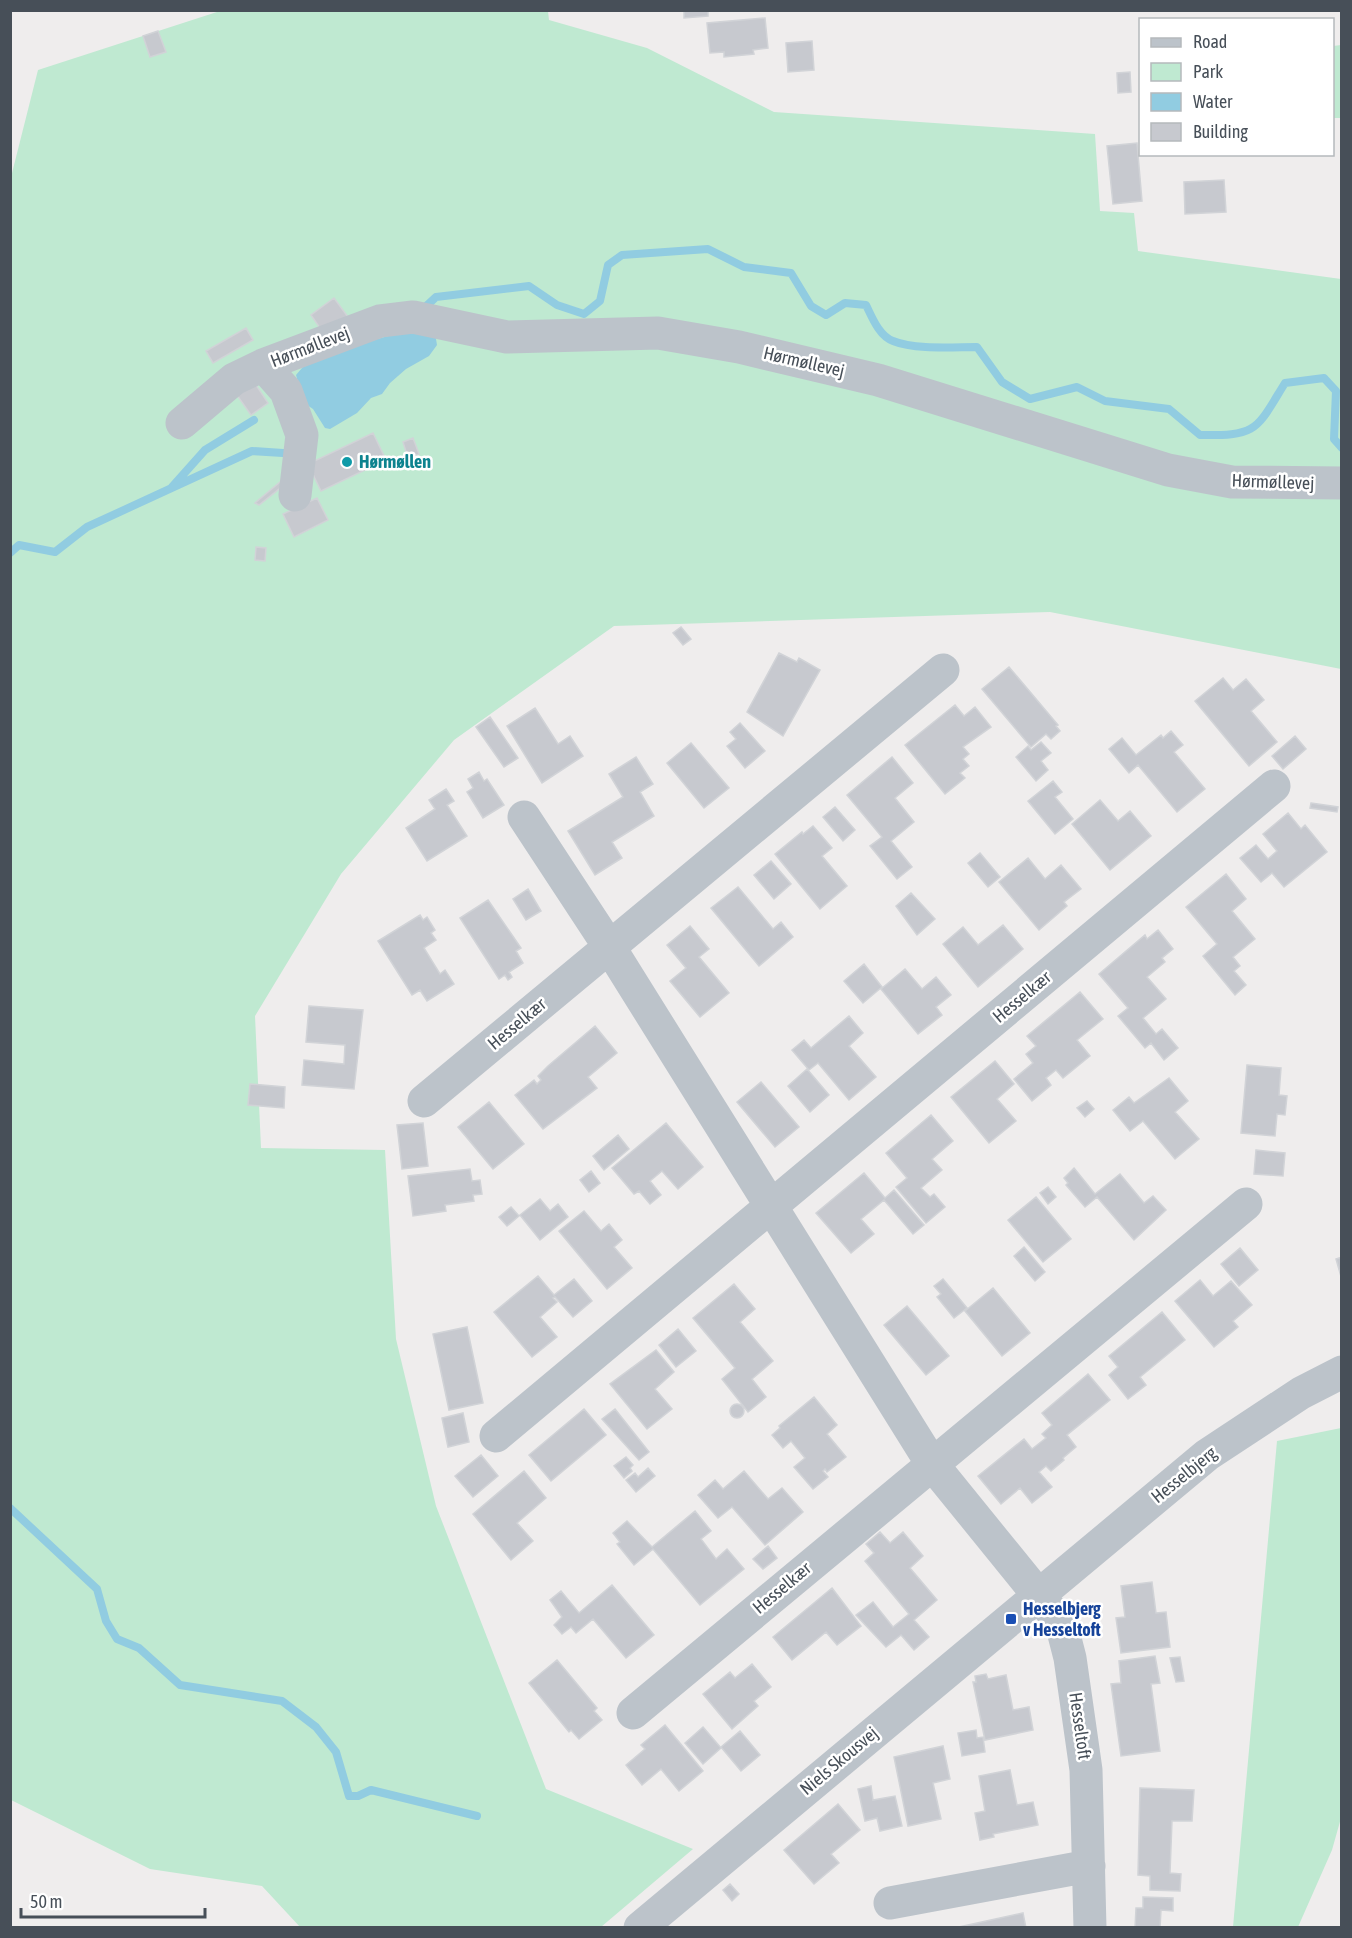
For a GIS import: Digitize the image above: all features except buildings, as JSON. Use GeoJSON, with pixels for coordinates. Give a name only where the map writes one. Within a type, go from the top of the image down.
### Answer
{"type":"FeatureCollection","features":[{"type":"Feature","properties":{"kind":"street","name":"Hørmøllevej"},"geometry":{"type":"LineString","coordinates":[[182,423],[234,379],[263,365],[380,321],[413,317],[507,337],[658,333],[739,347],[878,380],[1168,470],[1232,482],[1341,483]]}},
{"type":"Feature","properties":{"kind":"street","name":"Hørmøllevej"},"geometry":{"type":"LineString","coordinates":[[263,365],[286,391],[302,435],[295,495]]}},
{"type":"Feature","properties":{"kind":"street","name":"Hesselkær"},"geometry":{"type":"LineString","coordinates":[[424,1101],[943,670]]}},
{"type":"Feature","properties":{"kind":"street","name":"Hesselkær"},"geometry":{"type":"LineString","coordinates":[[496,1436],[1274,786]]}},
{"type":"Feature","properties":{"kind":"street"},"geometry":{"type":"LineString","coordinates":[[524,817],[610,948],[769,1208],[932,1464],[1039,1595]]}},
{"type":"Feature","properties":{"kind":"street","name":"Hesselkær"},"geometry":{"type":"LineString","coordinates":[[633,1713],[1246,1204]]}},
{"type":"Feature","properties":{"kind":"street","name":"Hesselbjerg"},"geometry":{"type":"LineString","coordinates":[[1039,1595],[1206,1455],[1301,1393],[1341,1372]]}},
{"type":"Feature","properties":{"kind":"street","name":"Hesseltoft"},"geometry":{"type":"LineString","coordinates":[[1039,1595],[1061,1623],[1070,1658],[1086,1770],[1090,1928]]}},
{"type":"Feature","properties":{"kind":"street","name":"Niels Skousvej"},"geometry":{"type":"LineString","coordinates":[[640,1928],[1039,1595]]}},
{"type":"Feature","properties":{"kind":"street"},"geometry":{"type":"LineString","coordinates":[[890,1903],[1089,1866]]}},
{"type":"Feature","properties":{"kind":"green space"},"geometry":{"type":"Polygon","coordinates":[[[220,11],[548,11],[549,20],[647,48],[774,112],[1095,134],[1100,211],[1134,213],[1138,251],[1341,279],[1341,669],[1050,612],[614,626],[454,740],[341,874],[255,1016],[261,1148],[385,1150],[396,1339],[436,1506],[546,1789],[693,1849],[601,1927],[300,1927],[262,1886],[150,1869],[11,1800],[10,181],[38,70],[220,11]]]}},
{"type":"Feature","properties":{"kind":"green space"},"geometry":{"type":"Polygon","coordinates":[[[1341,45],[1341,118],[1334,118],[1334,46],[1341,45]]]}},
{"type":"Feature","properties":{"kind":"green space"},"geometry":{"type":"Polygon","coordinates":[[[1341,1428],[1341,1818],[1332,1850],[1298,1927],[1233,1927],[1277,1441],[1341,1428]]]}},
{"type":"Feature","properties":{"kind":"water"},"geometry":{"type":"Polygon","coordinates":[[[406,331],[435,333],[437,345],[429,356],[406,369],[390,383],[382,394],[371,398],[357,413],[330,429],[325,428],[313,409],[304,403],[296,375],[308,361],[320,355],[406,331]]]}},
{"type":"Feature","properties":{"kind":"waterway"},"geometry":{"type":"LineString","coordinates":[[422,310],[436,297],[529,286],[557,305],[584,314],[600,301],[608,265],[622,255],[708,249],[744,267],[791,273],[811,306],[826,315],[845,303],[866,305],[880,331],[893,341],[923,347],[977,347],[1002,382],[1030,399],[1077,387],[1105,401],[1169,409],[1200,435],[1234,434],[1245,431],[1261,420],[1285,383],[1324,378],[1336,391],[1334,439],[1342,448]]}},
{"type":"Feature","properties":{"kind":"waterway"},"geometry":{"type":"LineString","coordinates":[[172,487],[205,450],[254,420]]}},
{"type":"Feature","properties":{"kind":"waterway"},"geometry":{"type":"LineString","coordinates":[[10,553],[19,545],[55,552],[87,527],[252,451],[283,453]]}},
{"type":"Feature","properties":{"kind":"waterway"},"geometry":{"type":"LineString","coordinates":[[10,1508],[97,1589],[106,1621],[117,1639],[139,1648],[180,1685],[282,1701],[316,1727],[336,1752],[349,1796],[358,1796],[371,1790],[477,1816]]}},
{"type":"Feature","properties":{"kind":"place","name":"Hørmøllen"},"geometry":{"type":"Point","coordinates":[347,462]}},
{"type":"Feature","properties":{"kind":"place","name":"Hesselbjerg v Hesseltoft"},"geometry":{"type":"Point","coordinates":[1011,1619]}}]}
